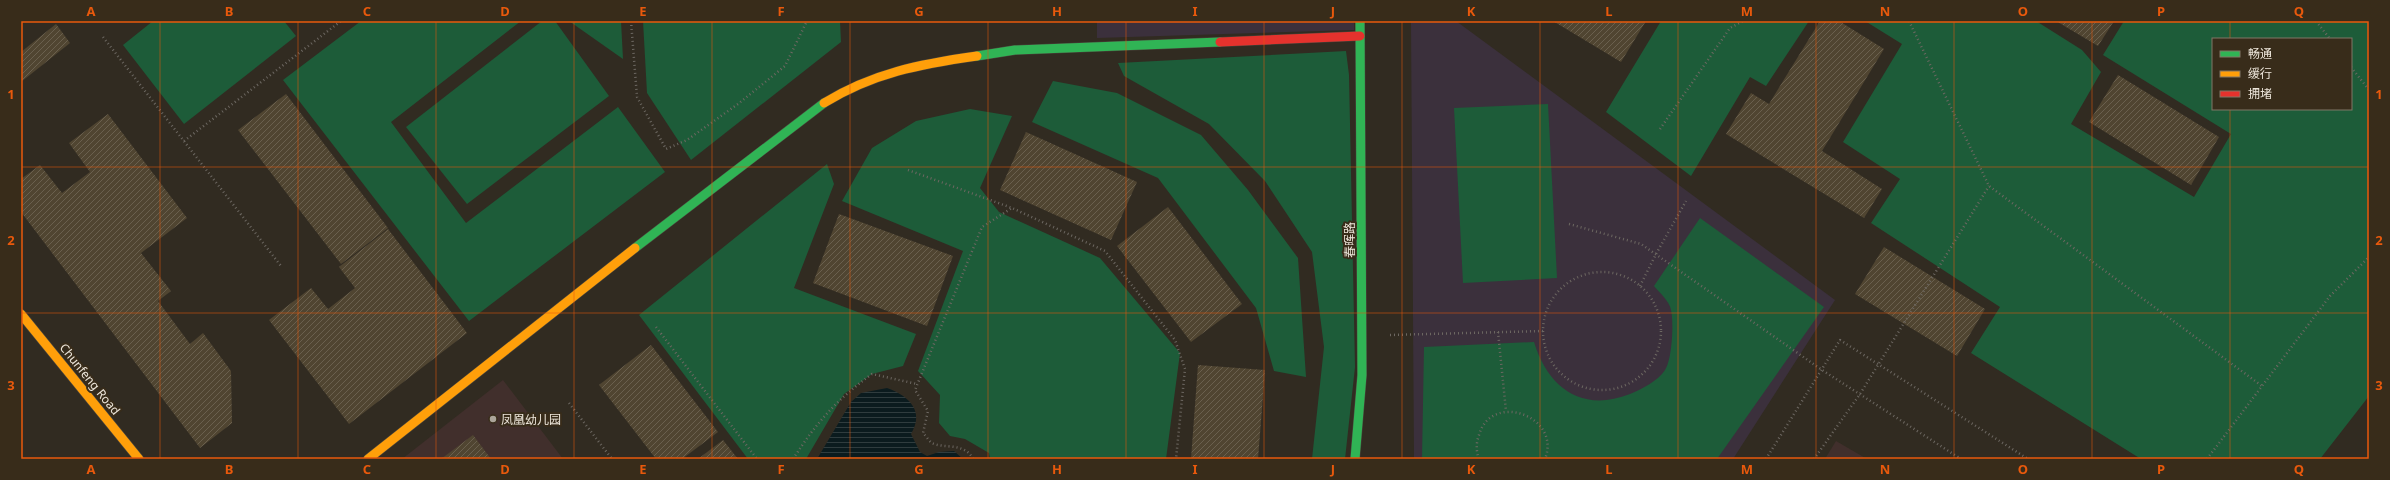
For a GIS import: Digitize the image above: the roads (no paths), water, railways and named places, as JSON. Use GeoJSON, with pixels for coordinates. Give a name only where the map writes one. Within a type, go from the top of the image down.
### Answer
{"type":"FeatureCollection","features":[{"type":"Feature","properties":{"kind":"street","name":"春晖路"},"geometry":{"type":"LineString","coordinates":[[1356,459],[1362,374],[1360,21]]}},
{"type":"Feature","properties":{"kind":"street"},"geometry":{"type":"LineString","coordinates":[[368,459],[701,196],[822,104],[850,88],[886,73],[925,63],[1015,50],[1360,36]]}},
{"type":"Feature","properties":{"kind":"street","name":"Chunfeng Road"},"geometry":{"type":"LineString","coordinates":[[21,314],[139,459]]}},
{"type":"Feature","properties":{"kind":"place","name":"凤凰幼儿园"},"geometry":{"type":"Point","coordinates":[493,419]}}]}
